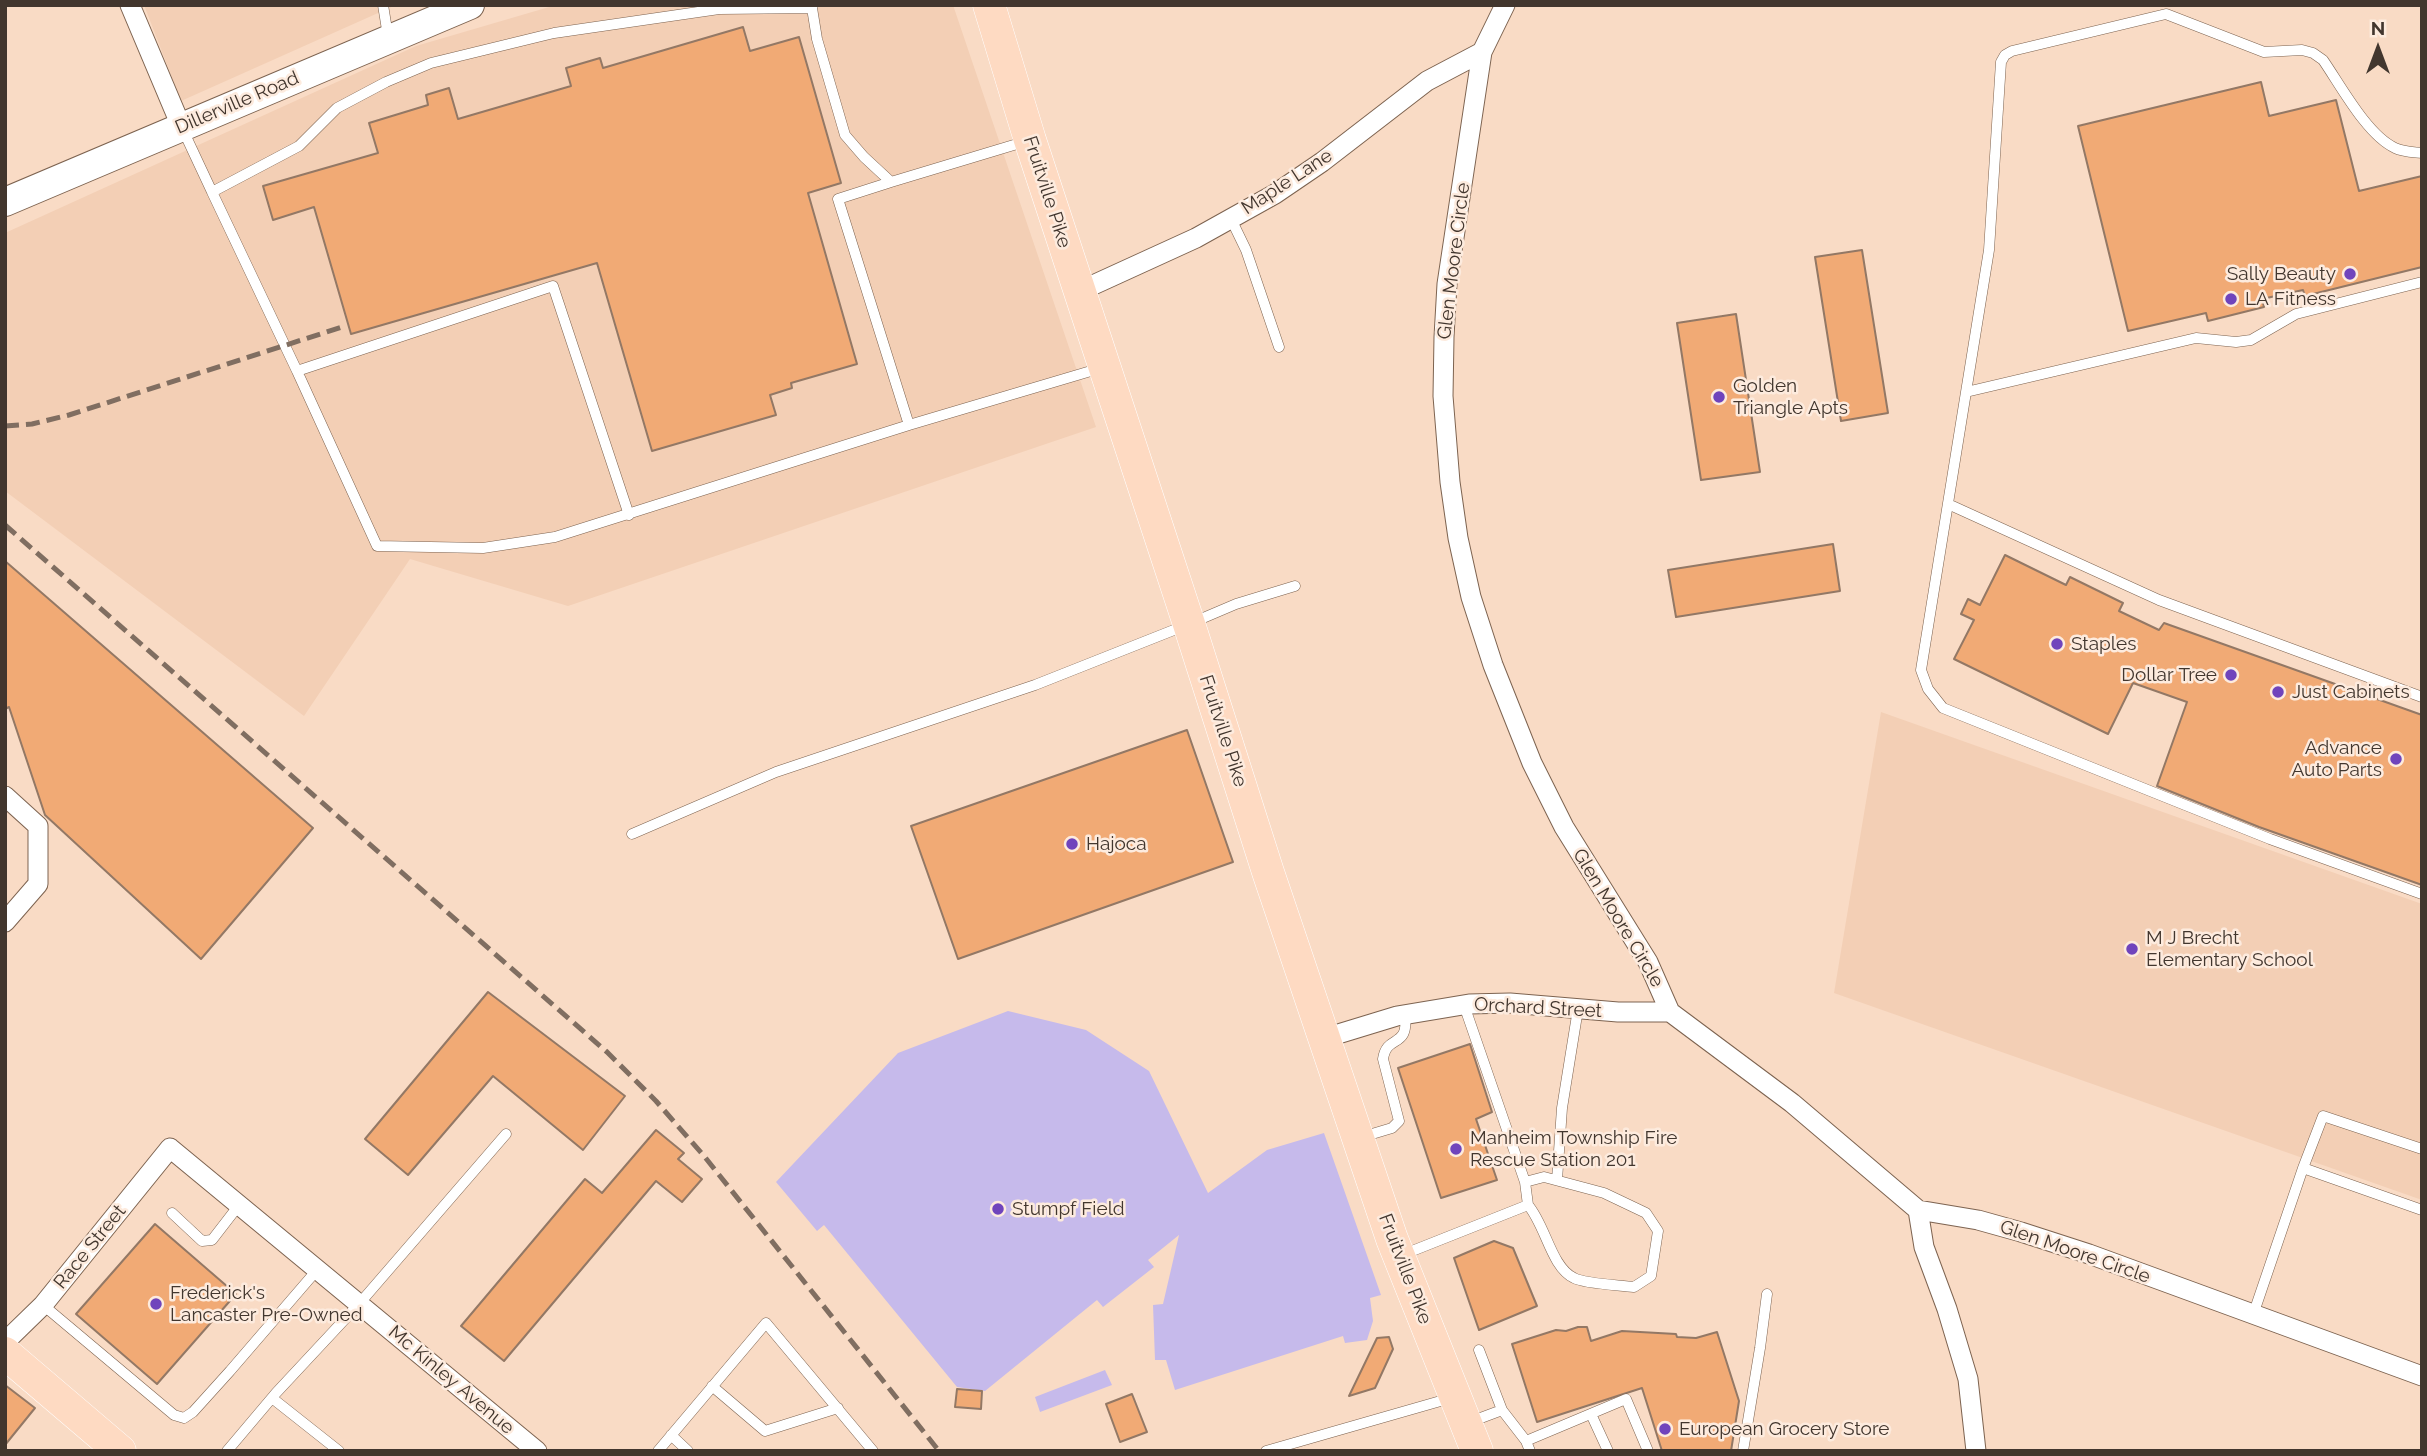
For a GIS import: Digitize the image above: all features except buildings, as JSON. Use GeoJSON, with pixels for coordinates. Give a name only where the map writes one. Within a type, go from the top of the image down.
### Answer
{"type":"FeatureCollection","features":[{"type":"Feature","properties":{"kind":"main road","name":"Dillerville Road"},"geometry":{"type":"LineString","coordinates":[[5,202],[470,5]]}},
{"type":"Feature","properties":{"kind":"main road","name":"Fruitville Pike"},"geometry":{"type":"LineString","coordinates":[[989,5],[1030,140],[1268,872],[1399,1256],[1467,1434]]}},
{"type":"Feature","properties":{"kind":"main road"},"geometry":{"type":"LineString","coordinates":[[5,1353],[120,1451]]}},
{"type":"Feature","properties":{"kind":"street"},"geometry":{"type":"LineString","coordinates":[[130,5],[181,126]]}},
{"type":"Feature","properties":{"kind":"street","name":"Glen Moore Circle"},"geometry":{"type":"LineString","coordinates":[[1505,5],[1482,52],[1450,260],[1444,337],[1445,427],[1458,538],[1472,597],[1493,665],[1532,763],[1571,839],[1628,926],[1648,962],[1670,1012],[1792,1103],[1918,1210],[1978,1220],[2021,1232],[2422,1376]]}},
{"type":"Feature","properties":{"kind":"street","name":"Maple Lane"},"geometry":{"type":"LineString","coordinates":[[1080,291],[1196,238],[1275,194],[1322,162],[1427,81],[1482,52]]}},
{"type":"Feature","properties":{"kind":"street"},"geometry":{"type":"LineString","coordinates":[[5,796],[38,826],[38,884],[5,922]]}},
{"type":"Feature","properties":{"kind":"street","name":"Orchard Street"},"geometry":{"type":"LineString","coordinates":[[1325,1038],[1405,1014],[1464,1005],[1510,1003],[1618,1012],[1670,1012]]}},
{"type":"Feature","properties":{"kind":"street","name":"Mc Kinley Avenue"},"geometry":{"type":"LineString","coordinates":[[170,1148],[537,1451]]}},
{"type":"Feature","properties":{"kind":"street","name":"Race Street"},"geometry":{"type":"LineString","coordinates":[[5,1342],[43,1305],[170,1148]]}},
{"type":"Feature","properties":{"kind":"street"},"geometry":{"type":"LineString","coordinates":[[1918,1210],[1924,1247],[1947,1309],[1968,1379],[1976,1451]]}},
{"type":"Feature","properties":{"kind":"lane"},"geometry":{"type":"LineString","coordinates":[[383,5],[389,40]]}},
{"type":"Feature","properties":{"kind":"lane"},"geometry":{"type":"LineString","coordinates":[[212,192],[299,146],[337,108],[386,82],[432,63],[554,33],[719,9],[812,7],[817,39],[845,135],[891,182]]}},
{"type":"Feature","properties":{"kind":"lane"},"geometry":{"type":"LineString","coordinates":[[2422,153],[2396,149],[2383,141],[2372,130],[2323,60],[2313,53],[2290,49],[2264,52],[2165,14],[2012,51],[2005,55],[2001,62],[1989,250],[1921,670],[1927,689],[1943,708],[2270,839],[2422,894]]}},
{"type":"Feature","properties":{"kind":"lane"},"geometry":{"type":"LineString","coordinates":[[181,126],[377,546],[483,548],[555,537],[1105,366]]}},
{"type":"Feature","properties":{"kind":"lane"},"geometry":{"type":"LineString","coordinates":[[909,425],[838,199],[1030,140]]}},
{"type":"Feature","properties":{"kind":"lane"},"geometry":{"type":"LineString","coordinates":[[1231,219],[1246,250],[1279,347]]}},
{"type":"Feature","properties":{"kind":"lane"},"geometry":{"type":"LineString","coordinates":[[1966,392],[2196,338],[2236,342],[2251,340],[2296,314],[2422,282]]}},
{"type":"Feature","properties":{"kind":"lane"},"geometry":{"type":"LineString","coordinates":[[297,371],[552,286],[629,515]]}},
{"type":"Feature","properties":{"kind":"lane"},"geometry":{"type":"LineString","coordinates":[[1948,504],[2159,600],[2422,697]]}},
{"type":"Feature","properties":{"kind":"lane"},"geometry":{"type":"LineString","coordinates":[[632,834],[776,772],[1035,685],[1236,604],[1295,586]]}},
{"type":"Feature","properties":{"kind":"lane"},"geometry":{"type":"LineString","coordinates":[[1464,1005],[1525,1182],[1528,1205],[1538,1217],[1558,1264],[1575,1279],[1634,1287],[1651,1276],[1658,1231],[1646,1213],[1604,1193],[1557,1180],[1544,1177],[1525,1182]]}},
{"type":"Feature","properties":{"kind":"lane"},"geometry":{"type":"LineString","coordinates":[[1557,1180],[1562,1108],[1578,1009]]}},
{"type":"Feature","properties":{"kind":"lane"},"geometry":{"type":"LineString","coordinates":[[1359,1139],[1392,1128],[1399,1121],[1383,1055],[1390,1045],[1404,1034],[1405,1014]]}},
{"type":"Feature","properties":{"kind":"lane"},"geometry":{"type":"LineString","coordinates":[[2253,1315],[2323,1116],[2422,1149]]}},
{"type":"Feature","properties":{"kind":"lane"},"geometry":{"type":"LineString","coordinates":[[227,1451],[506,1134]]}},
{"type":"Feature","properties":{"kind":"lane"},"geometry":{"type":"LineString","coordinates":[[2303,1168],[2422,1210]]}},
{"type":"Feature","properties":{"kind":"lane"},"geometry":{"type":"LineString","coordinates":[[172,1213],[202,1241],[212,1240],[239,1205]]}},
{"type":"Feature","properties":{"kind":"lane"},"geometry":{"type":"LineString","coordinates":[[1399,1256],[1528,1205]]}},
{"type":"Feature","properties":{"kind":"lane"},"geometry":{"type":"LineString","coordinates":[[43,1305],[174,1415],[184,1418],[193,1412],[221,1381],[317,1270]]}},
{"type":"Feature","properties":{"kind":"lane"},"geometry":{"type":"LineString","coordinates":[[1743,1451],[1767,1294]]}},
{"type":"Feature","properties":{"kind":"lane"},"geometry":{"type":"LineString","coordinates":[[658,1451],[766,1323],[873,1451]]}},
{"type":"Feature","properties":{"kind":"lane"},"geometry":{"type":"LineString","coordinates":[[1479,1350],[1502,1410],[1528,1446],[1626,1399],[1648,1451]]}},
{"type":"Feature","properties":{"kind":"lane"},"geometry":{"type":"LineString","coordinates":[[712,1387],[765,1431],[838,1408]]}},
{"type":"Feature","properties":{"kind":"lane"},"geometry":{"type":"LineString","coordinates":[[272,1398],[339,1451]]}},
{"type":"Feature","properties":{"kind":"lane"},"geometry":{"type":"LineString","coordinates":[[1266,1451],[1371,1421],[1467,1434],[1502,1410]]}},
{"type":"Feature","properties":{"kind":"lane"},"geometry":{"type":"LineString","coordinates":[[1591,1414],[1608,1451]]}},
{"type":"Feature","properties":{"kind":"lane"},"geometry":{"type":"LineString","coordinates":[[671,1435],[688,1451]]}},
{"type":"Feature","properties":{"kind":"shaded area"},"geometry":{"type":"Polygon","coordinates":[[[144,5],[396,5],[181,101],[144,5]]]}},
{"type":"Feature","properties":{"kind":"shaded area"},"geometry":{"type":"Polygon","coordinates":[[[556,5],[953,5],[1096,427],[568,606],[410,559],[304,716],[5,491],[5,233],[416,46],[556,5]]]}},
{"type":"Feature","properties":{"kind":"shaded area","name":"M J Brecht Elementary School"},"geometry":{"type":"Polygon","coordinates":[[[1881,712],[2422,904],[2422,1200],[1834,993],[1881,712]]]}},
{"type":"Feature","properties":{"kind":"shaded area","name":"Stumpf Field"},"geometry":{"type":"Polygon","coordinates":[[[1008,1011],[1086,1030],[1149,1071],[1208,1193],[1267,1150],[1324,1133],[1381,1295],[1370,1298],[1373,1321],[1367,1340],[1345,1343],[1343,1336],[1175,1390],[1166,1360],[1155,1360],[1153,1305],[1163,1304],[1179,1235],[1148,1260],[1154,1267],[1103,1307],[1097,1300],[985,1391],[957,1387],[824,1225],[817,1231],[776,1182],[898,1053],[1008,1011]]]}},
{"type":"Feature","properties":{"kind":"shaded area"},"geometry":{"type":"Polygon","coordinates":[[[1105,1370],[1112,1385],[1040,1412],[1035,1397],[1105,1370]]]}},
{"type":"Feature","properties":{"kind":"railway"},"geometry":{"type":"LineString","coordinates":[[5,426],[32,424],[69,415],[342,327]]}},
{"type":"Feature","properties":{"kind":"railway"},"geometry":{"type":"LineString","coordinates":[[5,525],[607,1052],[656,1101],[704,1156],[939,1451]]}},
{"type":"Feature","properties":{"kind":"place","name":"Sally Beauty"},"geometry":{"type":"Point","coordinates":[2350,274]}},
{"type":"Feature","properties":{"kind":"place","name":"LA Fitness"},"geometry":{"type":"Point","coordinates":[2231,299]}},
{"type":"Feature","properties":{"kind":"place","name":"Golden Triangle Apts"},"geometry":{"type":"Point","coordinates":[1719,397]}},
{"type":"Feature","properties":{"kind":"place","name":"Staples"},"geometry":{"type":"Point","coordinates":[2057,644]}},
{"type":"Feature","properties":{"kind":"place","name":"Dollar Tree"},"geometry":{"type":"Point","coordinates":[2231,675]}},
{"type":"Feature","properties":{"kind":"place","name":"Just Cabinets"},"geometry":{"type":"Point","coordinates":[2278,692]}},
{"type":"Feature","properties":{"kind":"place","name":"Advance Auto Parts"},"geometry":{"type":"Point","coordinates":[2396,759]}},
{"type":"Feature","properties":{"kind":"place","name":"Hajoca"},"geometry":{"type":"Point","coordinates":[1072,844]}},
{"type":"Feature","properties":{"kind":"place","name":"M J Brecht Elementary School"},"geometry":{"type":"Point","coordinates":[2132,949]}},
{"type":"Feature","properties":{"kind":"place","name":"Manheim Township Fire Rescue Station 201"},"geometry":{"type":"Point","coordinates":[1456,1149]}},
{"type":"Feature","properties":{"kind":"place","name":"Stumpf Field"},"geometry":{"type":"Point","coordinates":[998,1209]}},
{"type":"Feature","properties":{"kind":"place","name":"Frederick's Lancaster Pre-Owned"},"geometry":{"type":"Point","coordinates":[156,1304]}},
{"type":"Feature","properties":{"kind":"place","name":"European Grocery Store"},"geometry":{"type":"Point","coordinates":[1665,1429]}}]}
